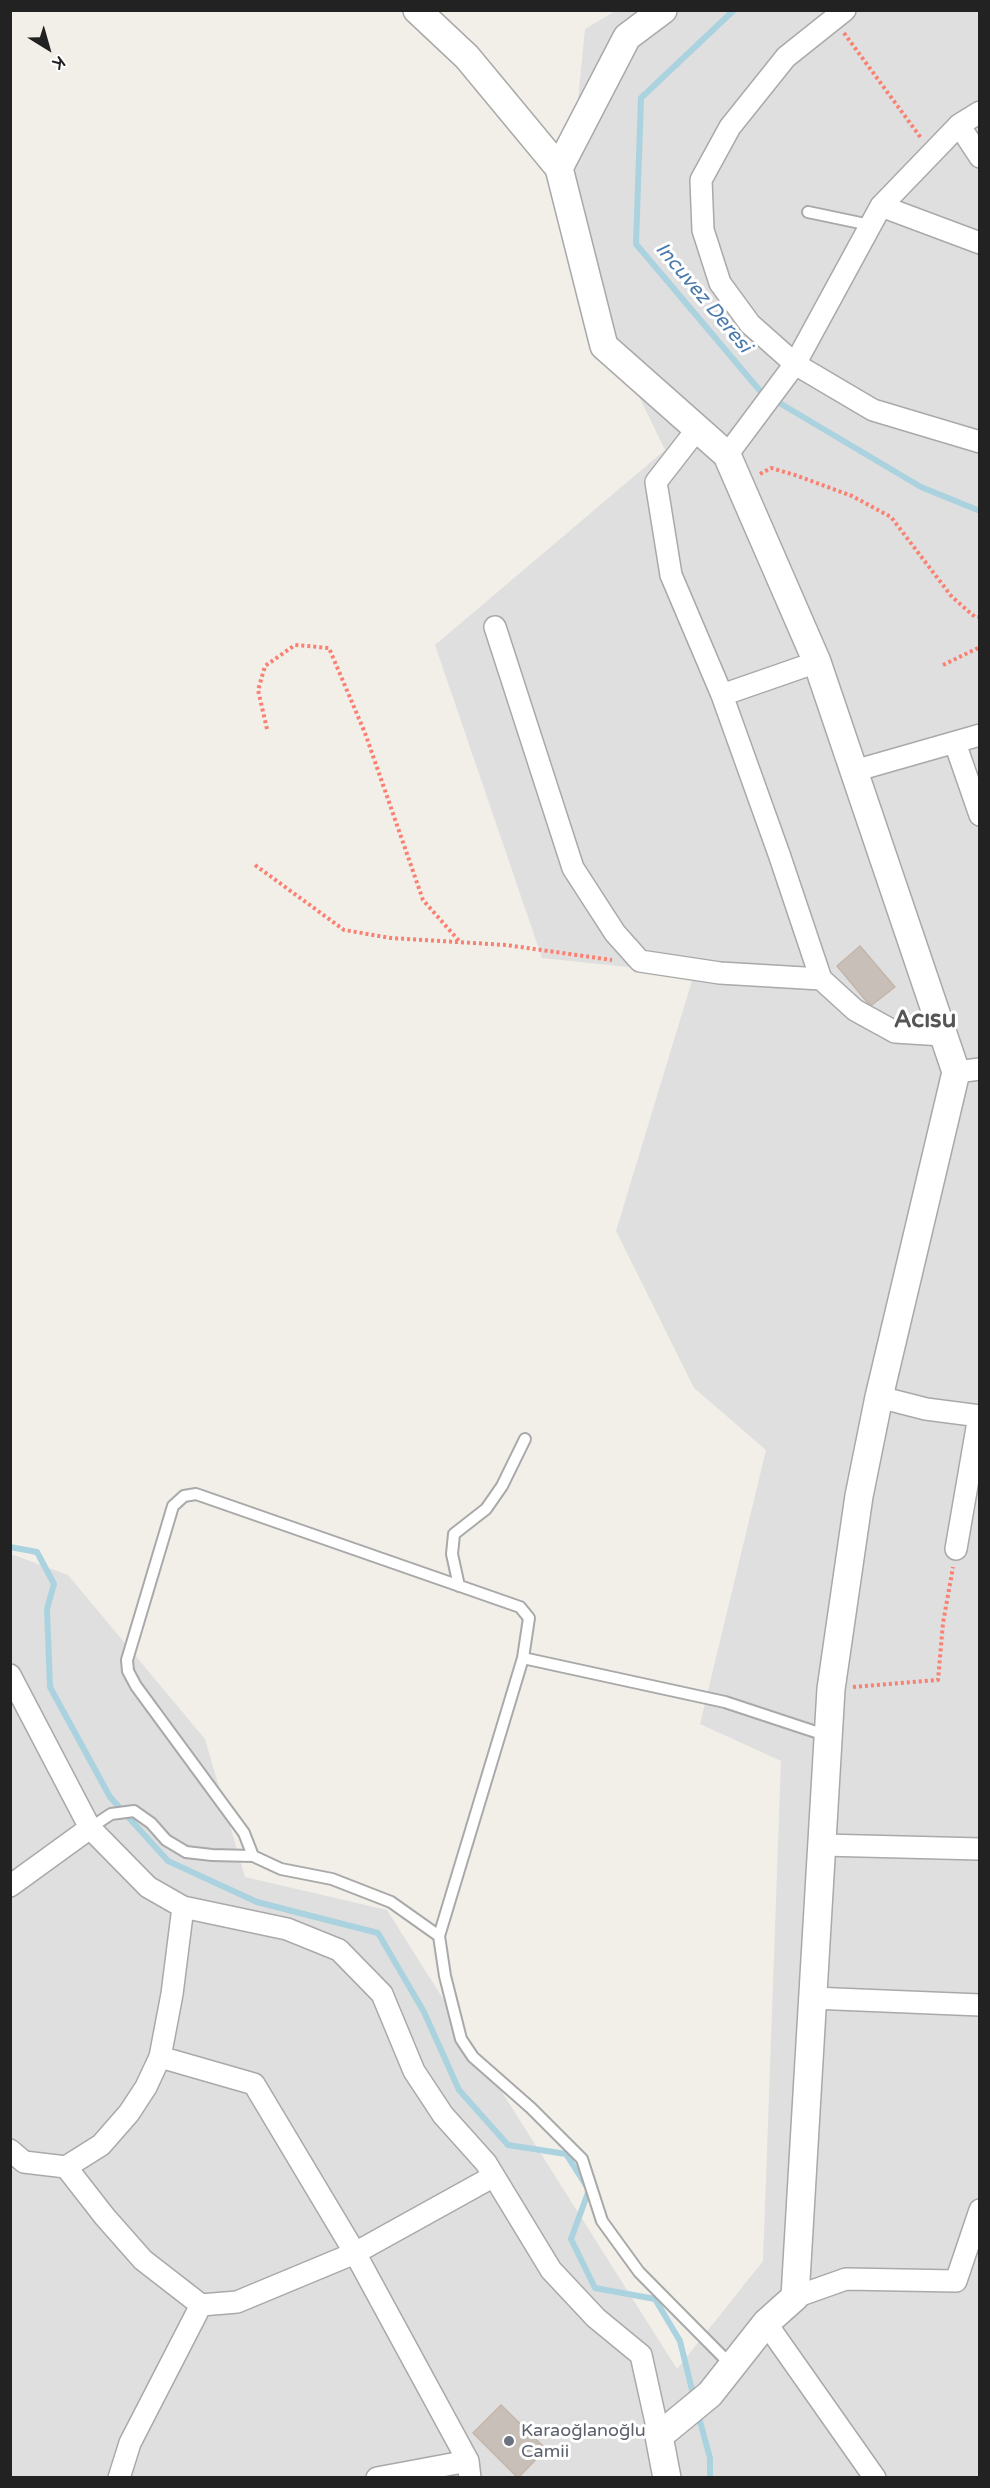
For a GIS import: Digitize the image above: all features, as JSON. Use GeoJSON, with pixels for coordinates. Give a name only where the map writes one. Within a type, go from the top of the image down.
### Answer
{"type":"FeatureCollection","features":[{"type":"Feature","properties":{"kind":"street"},"geometry":{"type":"LineString","coordinates":[[417,10],[467,57],[559,168],[604,346],[727,455],[817,662],[943,1035],[968,1071],[879,1397],[859,1496],[831,1689],[795,2296]]}},
{"type":"Feature","properties":{"kind":"street"},"geometry":{"type":"LineString","coordinates":[[559,168],[627,37],[663,10]]}},
{"type":"Feature","properties":{"kind":"street"},"geometry":{"type":"LineString","coordinates":[[840,14],[786,57],[730,127],[701,180],[703,230],[720,282],[750,324],[795,364],[873,410],[980,442]]}},
{"type":"Feature","properties":{"kind":"street"},"geometry":{"type":"LineString","coordinates":[[727,455],[795,364],[881,206],[959,125],[980,112]]}},
{"type":"Feature","properties":{"kind":"street"},"geometry":{"type":"LineString","coordinates":[[959,125],[980,157]]}},
{"type":"Feature","properties":{"kind":"street"},"geometry":{"type":"LineString","coordinates":[[881,206],[980,243]]}},
{"type":"Feature","properties":{"kind":"street"},"geometry":{"type":"LineString","coordinates":[[698,428],[656,482],[671,575],[722,695],[821,979],[855,1010],[895,1032],[943,1035]]}},
{"type":"Feature","properties":{"kind":"street"},"geometry":{"type":"LineString","coordinates":[[495,627],[573,868],[615,933],[640,961],[720,973],[821,979]]}},
{"type":"Feature","properties":{"kind":"street"},"geometry":{"type":"LineString","coordinates":[[722,695],[817,662]]}},
{"type":"Feature","properties":{"kind":"street"},"geometry":{"type":"LineString","coordinates":[[854,771],[980,735]]}},
{"type":"Feature","properties":{"kind":"street"},"geometry":{"type":"LineString","coordinates":[[955,743],[980,815]]}},
{"type":"Feature","properties":{"kind":"street"},"geometry":{"type":"LineString","coordinates":[[879,1397],[926,1409],[979,1416],[956,1549]]}},
{"type":"Feature","properties":{"kind":"street"},"geometry":{"type":"LineString","coordinates":[[10,1675],[90,1828],[148,1887],[183,1907],[287,1929],[339,1950],[382,1994],[414,2071],[443,2115],[486,2163],[551,2270],[596,2318],[641,2355],[667,2478]]}},
{"type":"Feature","properties":{"kind":"street"},"geometry":{"type":"LineString","coordinates":[[10,1886],[90,1828]]}},
{"type":"Feature","properties":{"kind":"street"},"geometry":{"type":"LineString","coordinates":[[823,1845],[980,1849]]}},
{"type":"Feature","properties":{"kind":"street"},"geometry":{"type":"LineString","coordinates":[[10,2150],[24,2162],[66,2167],[101,2145],[129,2113],[146,2087],[160,2057],[172,1994],[183,1907]]}},
{"type":"Feature","properties":{"kind":"street"},"geometry":{"type":"LineString","coordinates":[[812,1998],[980,2005]]}},
{"type":"Feature","properties":{"kind":"street"},"geometry":{"type":"LineString","coordinates":[[160,2057],[254,2084],[355,2253],[469,2469],[377,2478]]}},
{"type":"Feature","properties":{"kind":"street"},"geometry":{"type":"LineString","coordinates":[[66,2167],[105,2217],[143,2260],[201,2305],[237,2302],[355,2253],[494,2176]]}},
{"type":"Feature","properties":{"kind":"street"},"geometry":{"type":"LineString","coordinates":[[659,2436],[710,2394],[766,2324],[795,2296],[846,2279],[956,2281],[980,2210]]}},
{"type":"Feature","properties":{"kind":"street"},"geometry":{"type":"LineString","coordinates":[[118,2478],[130,2443],[201,2305]]}},
{"type":"Feature","properties":{"kind":"street"},"geometry":{"type":"LineString","coordinates":[[766,2324],[875,2478]]}},
{"type":"Feature","properties":{"kind":"lane"},"geometry":{"type":"LineString","coordinates":[[808,212],[870,225]]}},
{"type":"Feature","properties":{"kind":"lane"},"geometry":{"type":"LineString","coordinates":[[459,1586],[452,1554],[454,1534],[486,1509],[502,1486],[525,1439]]}},
{"type":"Feature","properties":{"kind":"lane"},"geometry":{"type":"LineString","coordinates":[[253,1857],[244,1833],[136,1686],[128,1671],[127,1660],[173,1506],[184,1496],[196,1494],[520,1607],[529,1618],[523,1658],[439,1936],[445,1976],[461,2039],[473,2057],[531,2108],[582,2159],[602,2220],[639,2272],[732,2367]]}},
{"type":"Feature","properties":{"kind":"lane"},"geometry":{"type":"LineString","coordinates":[[523,1658],[725,1702],[829,1737]]}},
{"type":"Feature","properties":{"kind":"lane"},"geometry":{"type":"LineString","coordinates":[[90,1828],[111,1814],[134,1811],[151,1822],[166,1840],[186,1852],[253,1857],[281,1869],[332,1879],[391,1902],[439,1936]]}},
{"type":"Feature","properties":{"kind":"path"},"geometry":{"type":"LineString","coordinates":[[840,14],[932,153]]}},
{"type":"Feature","properties":{"kind":"path"},"geometry":{"type":"LineString","coordinates":[[740,484],[771,468],[852,496],[891,517],[952,597],[975,617],[980,617]]}},
{"type":"Feature","properties":{"kind":"path"},"geometry":{"type":"LineString","coordinates":[[267,729],[258,690],[265,666],[296,645],[329,648],[366,734],[423,900],[460,942]]}},
{"type":"Feature","properties":{"kind":"path"},"geometry":{"type":"LineString","coordinates":[[943,665],[980,647]]}},
{"type":"Feature","properties":{"kind":"path"},"geometry":{"type":"LineString","coordinates":[[255,865],[344,930],[391,938],[506,945],[597,959],[640,961]]}},
{"type":"Feature","properties":{"kind":"path"},"geometry":{"type":"LineString","coordinates":[[831,1689],[938,1680],[943,1623],[956,1549]]}},
{"type":"Feature","properties":{"kind":"shaded area"},"geometry":{"type":"Polygon","coordinates":[[[617,10],[979,11],[979,2477],[11,2478],[11,1554],[68,1575],[205,1739],[245,1877],[387,1910],[677,2369],[763,2261],[781,1761],[700,1724],[766,1450],[694,1388],[616,1231],[694,974],[542,958],[435,645],[665,450],[564,242],[585,29],[617,10]]]}},
{"type":"Feature","properties":{"kind":"building"},"geometry":{"type":"Polygon","coordinates":[[[860,946],[895,987],[872,1005],[837,966],[860,946]]]}},
{"type":"Feature","properties":{"kind":"building","name":"Karaoğlanoğlu Camii"},"geometry":{"type":"Polygon","coordinates":[[[501,2405],[546,2449],[518,2478],[473,2433],[501,2405]]]}},
{"type":"Feature","properties":{"kind":"waterway","name":"Incuvez Deresi"},"geometry":{"type":"LineString","coordinates":[[734,10],[641,98],[636,244],[761,392],[921,487],[980,511]]}},
{"type":"Feature","properties":{"kind":"waterway"},"geometry":{"type":"LineString","coordinates":[[10,1547],[37,1552],[54,1584],[47,1609],[50,1687],[110,1797],[168,1861],[257,1902],[378,1933],[424,2012],[459,2090],[508,2145],[566,2154],[589,2190],[571,2239],[595,2288],[655,2299],[680,2341],[694,2398]]}},
{"type":"Feature","properties":{"kind":"waterway"},"geometry":{"type":"LineString","coordinates":[[698,2414],[710,2458],[710,2478]]}},
{"type":"Feature","properties":{"kind":"place","name":"Karaoğlanoğlu Camii"},"geometry":{"type":"Point","coordinates":[509,2441]}},
{"type":"Feature","properties":{"kind":"district","name":"Acısu"},"geometry":{"type":"Point","coordinates":[925,1021]}}]}
